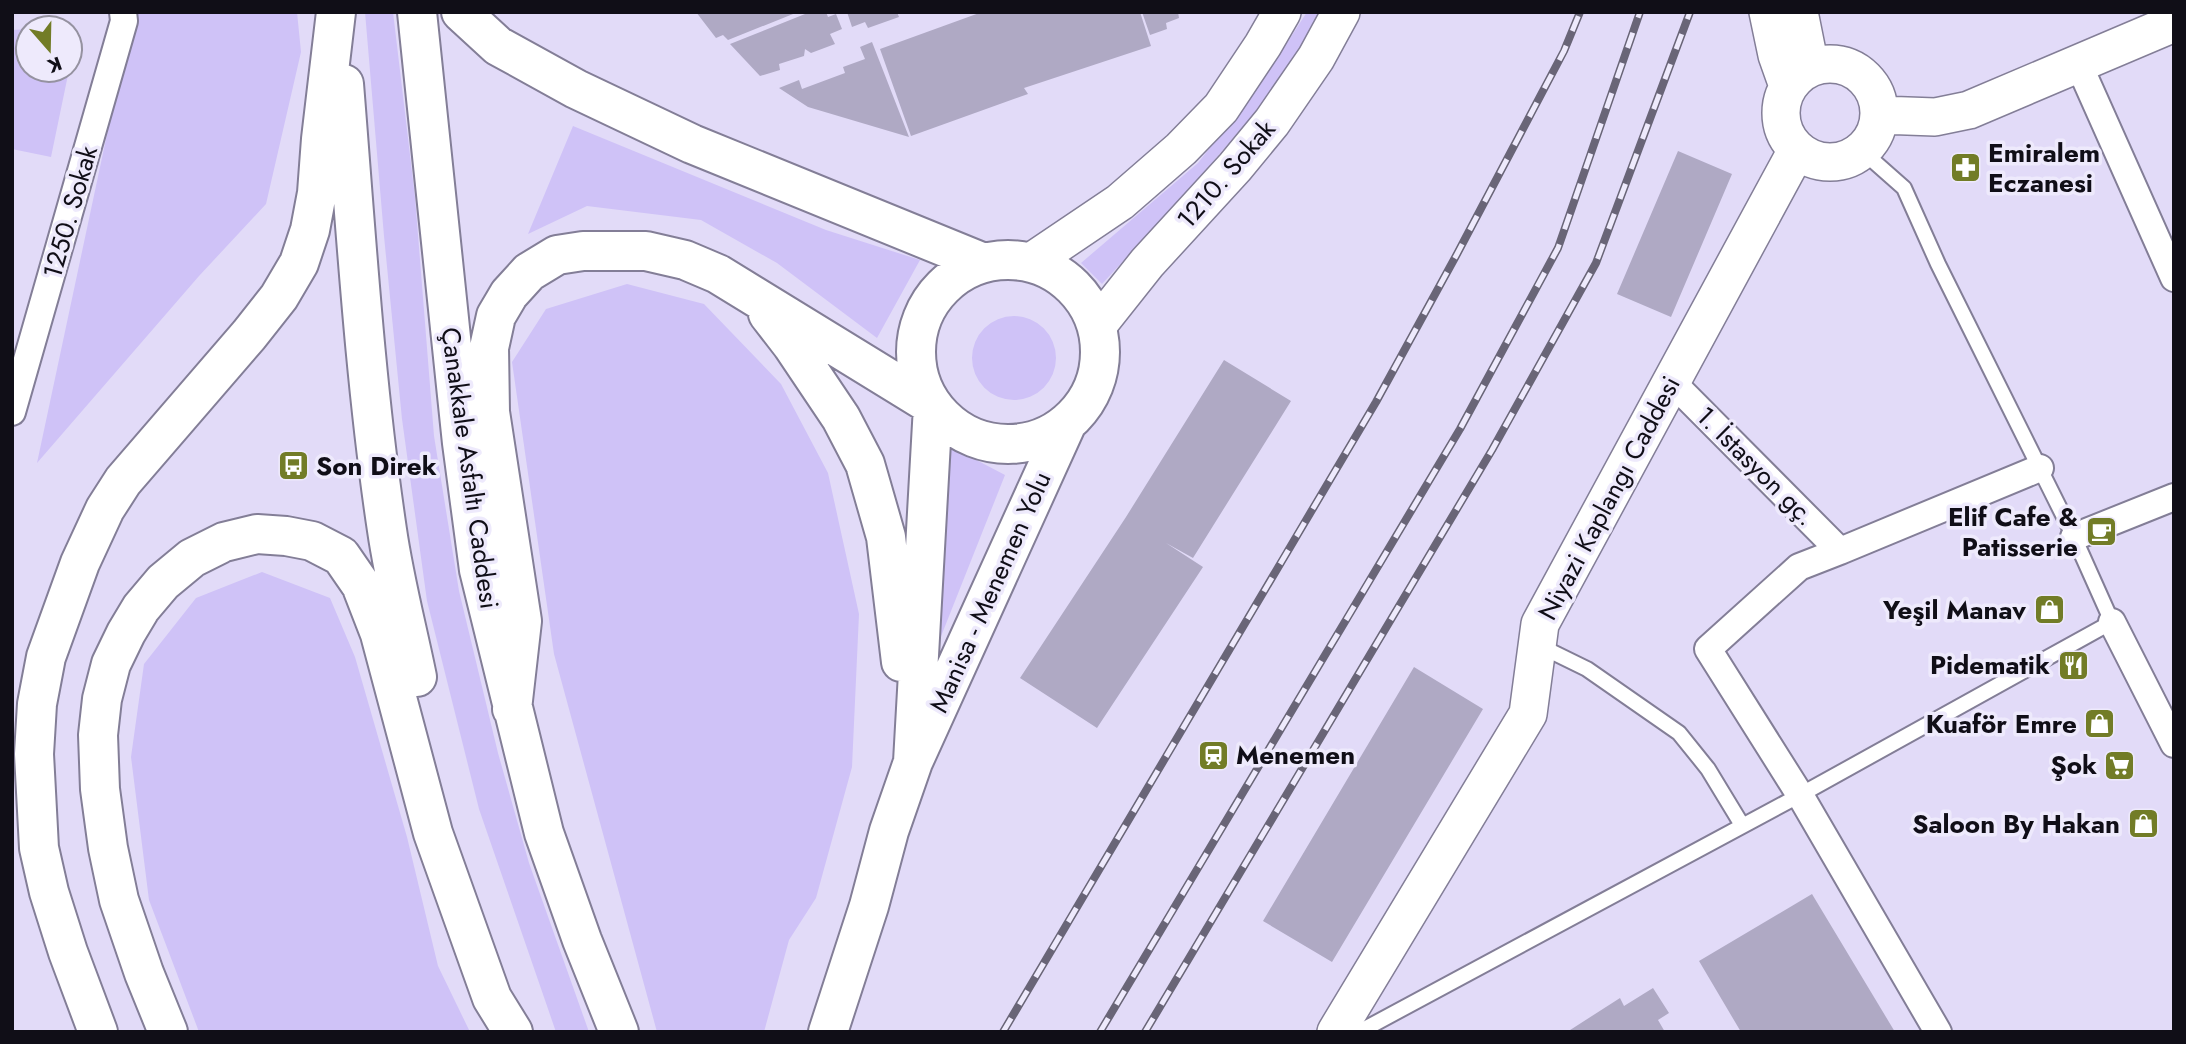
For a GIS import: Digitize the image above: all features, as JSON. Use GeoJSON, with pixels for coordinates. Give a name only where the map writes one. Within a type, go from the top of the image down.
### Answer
{"type":"FeatureCollection","features":[{"type":"Feature","properties":{"kind":"highway"},"geometry":{"type":"LineString","coordinates":[[98,1032],[68,952],[49,892],[39,848],[33,754],[37,704],[46,657],[80,563],[105,509],[123,481],[279,297],[299,263],[310,230],[317,193],[337,12]]}},
{"type":"Feature","properties":{"kind":"highway"},"geometry":{"type":"LineString","coordinates":[[337,12],[362,304],[387,532],[420,696],[456,837],[488,937],[525,1032]]}},
{"type":"Feature","properties":{"kind":"highway","name":"Çanakkale Asfaltı Caddesi"},"geometry":{"type":"LineString","coordinates":[[417,12],[462,443],[477,557],[544,833],[582,940],[619,1032]]}},
{"type":"Feature","properties":{"kind":"highway"},"geometry":{"type":"LineString","coordinates":[[461,12],[498,46],[576,89],[692,144],[984,263]]}},
{"type":"Feature","properties":{"kind":"highway"},"geometry":{"type":"LineString","coordinates":[[512,709],[522,621],[490,412],[489,348],[496,316],[509,294],[529,272],[557,255],[583,251],[646,251],[685,260],[718,274],[933,406]]}},
{"type":"Feature","properties":{"kind":"highway","name":"Manisa - Menemen Yolu"},"geometry":{"type":"LineString","coordinates":[[1007,259],[1031,262],[1060,275],[1083,297],[1097,326],[1101,352],[1097,379],[1085,403],[1067,423],[1045,436],[1021,443],[996,443],[972,437],[951,424],[933,406],[922,384],[916,359],[917,334],[926,310],[940,289],[960,272],[984,263],[1007,259]]}},
{"type":"Feature","properties":{"kind":"highway"},"geometry":{"type":"LineString","coordinates":[[756,299],[792,345],[834,407],[865,464],[886,537],[913,762]]}},
{"type":"Feature","properties":{"kind":"highway","name":"Manisa - Menemen Yolu"},"geometry":{"type":"LineString","coordinates":[[913,762],[933,406]]}},
{"type":"Feature","properties":{"kind":"highway","name":"Manisa - Menemen Yolu"},"geometry":{"type":"LineString","coordinates":[[828,1032],[869,906],[889,831],[913,762],[1067,423]]}},
{"type":"Feature","properties":{"kind":"highway"},"geometry":{"type":"LineString","coordinates":[[168,1032],[119,900],[108,848],[100,789],[97,735],[102,699],[111,664],[126,633],[141,608],[163,582],[192,558],[224,542],[257,534],[312,541],[341,556],[361,585],[384,646],[433,833],[492,998],[513,1032]]}},
{"type":"Feature","properties":{"kind":"street","name":"1250. Sokak"},"geometry":{"type":"LineString","coordinates":[[12,412],[124,21],[123,12]]}},
{"type":"Feature","properties":{"kind":"street","name":"1210. Sokak"},"geometry":{"type":"LineString","coordinates":[[1031,262],[1120,202],[1181,149],[1221,108],[1282,12]]}},
{"type":"Feature","properties":{"kind":"street","name":"1210. Sokak"},"geometry":{"type":"LineString","coordinates":[[1097,326],[1147,263],[1235,167],[1272,122],[1316,58],[1340,12]]}},
{"type":"Feature","properties":{"kind":"street"},"geometry":{"type":"LineString","coordinates":[[1768,12],[1777,55],[1812,72]]}},
{"type":"Feature","properties":{"kind":"street"},"geometry":{"type":"LineString","coordinates":[[1799,12],[1812,72]]}},
{"type":"Feature","properties":{"kind":"street"},"geometry":{"type":"LineString","coordinates":[[1812,72],[1822,12]]}},
{"type":"Feature","properties":{"kind":"street"},"geometry":{"type":"LineString","coordinates":[[1880,115],[1935,117],[1969,110],[2174,23]]}},
{"type":"Feature","properties":{"kind":"street"},"geometry":{"type":"LineString","coordinates":[[2079,65],[2174,278]]}},
{"type":"Feature","properties":{"kind":"street"},"geometry":{"type":"LineString","coordinates":[[1846,66],[1860,74],[1871,85],[1878,99],[1880,115],[1876,131],[1868,145],[1855,156],[1839,162],[1822,162],[1806,157],[1784,134],[1780,118],[1781,101],[1812,72],[1846,66]]}},
{"type":"Feature","properties":{"kind":"street","name":"Niyazi Kaplangı Caddesi"},"geometry":{"type":"LineString","coordinates":[[1336,1032],[1528,714],[1540,624],[1797,150]]}},
{"type":"Feature","properties":{"kind":"street","name":"1. İstasyon gç."},"geometry":{"type":"LineString","coordinates":[[1671,381],[1840,551]]}},
{"type":"Feature","properties":{"kind":"street","name":"1. İstasyon gç."},"geometry":{"type":"LineString","coordinates":[[1800,794],[1708,649],[1799,567],[2040,468]]}},
{"type":"Feature","properties":{"kind":"street"},"geometry":{"type":"LineString","coordinates":[[2074,537],[2174,497]]}},
{"type":"Feature","properties":{"kind":"street"},"geometry":{"type":"LineString","coordinates":[[2112,622],[2174,744]]}},
{"type":"Feature","properties":{"kind":"street"},"geometry":{"type":"LineString","coordinates":[[1800,794],[1938,1032]]}},
{"type":"Feature","properties":{"kind":"lane"},"geometry":{"type":"LineString","coordinates":[[1359,1032],[2112,622],[2074,537],[1938,264],[1904,188],[1861,150]]}},
{"type":"Feature","properties":{"kind":"lane"},"geometry":{"type":"LineString","coordinates":[[1537,645],[1587,670],[1679,733],[1708,769],[1742,825]]}},
{"type":"Feature","properties":{"kind":"shaded area"},"geometry":{"type":"Polygon","coordinates":[[[130,12],[297,12],[301,52],[266,204],[199,276],[37,463],[129,31],[130,12]]]}},
{"type":"Feature","properties":{"kind":"shaded area"},"geometry":{"type":"Polygon","coordinates":[[[365,12],[393,12],[415,197],[434,436],[459,591],[498,753],[529,863],[589,1032],[556,1032],[479,809],[427,601],[402,419],[365,12]]]}},
{"type":"Feature","properties":{"kind":"shaded area"},"geometry":{"type":"Polygon","coordinates":[[[1307,12],[1323,12],[1289,73],[1186,193],[1102,284],[1081,263],[1198,163],[1267,74],[1307,12]]]}},
{"type":"Feature","properties":{"kind":"shaded area"},"geometry":{"type":"Polygon","coordinates":[[[12,30],[14,84],[66,84],[51,157],[12,149],[12,30]]]}},
{"type":"Feature","properties":{"kind":"shaded area"},"geometry":{"type":"Polygon","coordinates":[[[573,126],[826,230],[920,260],[877,338],[777,263],[701,220],[587,206],[528,234],[573,126]]]}},
{"type":"Feature","properties":{"kind":"shaded area"},"geometry":{"type":"Polygon","coordinates":[[[627,284],[704,304],[781,384],[828,473],[859,614],[852,767],[816,898],[789,940],[764,1032],[657,1032],[554,654],[512,362],[546,309],[627,284]]]}},
{"type":"Feature","properties":{"kind":"shaded area"},"geometry":{"type":"Polygon","coordinates":[[[1014,316],[1030,319],[1044,328],[1053,342],[1056,358],[1053,374],[1044,388],[1030,397],[1014,400],[998,397],[984,388],[975,374],[972,358],[975,342],[984,328],[998,319],[1014,316]]]}},
{"type":"Feature","properties":{"kind":"shaded area"},"geometry":{"type":"Polygon","coordinates":[[[942,442],[1005,475],[934,654],[942,442]]]}},
{"type":"Feature","properties":{"kind":"shaded area"},"geometry":{"type":"Polygon","coordinates":[[[262,572],[330,598],[355,657],[407,837],[438,966],[470,1032],[199,1032],[149,900],[131,757],[144,664],[196,598],[262,572]]]}},
{"type":"Feature","properties":{"kind":"building"},"geometry":{"type":"Polygon","coordinates":[[[696,12],[798,12],[728,40],[723,35],[716,38],[696,12]]]}},
{"type":"Feature","properties":{"kind":"building"},"geometry":{"type":"Polygon","coordinates":[[[810,12],[826,12],[828,17],[836,14],[842,29],[830,34],[835,44],[811,53],[805,49],[804,56],[779,64],[780,70],[760,76],[730,44],[810,12]]]}},
{"type":"Feature","properties":{"kind":"building"},"geometry":{"type":"Polygon","coordinates":[[[847,12],[897,12],[899,17],[868,28],[865,22],[852,27],[847,12]]]}},
{"type":"Feature","properties":{"kind":"building"},"geometry":{"type":"Polygon","coordinates":[[[982,12],[1140,12],[1151,46],[1024,88],[1028,94],[911,136],[880,49],[982,12]]]}},
{"type":"Feature","properties":{"kind":"building"},"geometry":{"type":"Polygon","coordinates":[[[1142,12],[1178,12],[1179,18],[1166,23],[1167,29],[1150,35],[1142,12]]]}},
{"type":"Feature","properties":{"kind":"building"},"geometry":{"type":"Polygon","coordinates":[[[872,42],[909,137],[808,107],[779,88],[799,80],[802,89],[845,73],[843,67],[865,59],[860,47],[872,42]]]}},
{"type":"Feature","properties":{"kind":"building"},"geometry":{"type":"Polygon","coordinates":[[[1678,151],[1732,174],[1671,317],[1617,294],[1678,151]]]}},
{"type":"Feature","properties":{"kind":"building"},"geometry":{"type":"Polygon","coordinates":[[[1224,360],[1291,401],[1193,558],[1166,543],[1203,567],[1097,728],[1020,678],[1126,517],[1224,360]]]}},
{"type":"Feature","properties":{"kind":"building","name":"Menemen"},"geometry":{"type":"Polygon","coordinates":[[[1414,667],[1483,709],[1332,962],[1263,921],[1414,667]]]}},
{"type":"Feature","properties":{"kind":"building"},"geometry":{"type":"Polygon","coordinates":[[[1812,894],[1895,1032],[1741,1032],[1699,961],[1812,894]]]}},
{"type":"Feature","properties":{"kind":"building"},"geometry":{"type":"Polygon","coordinates":[[[1653,988],[1669,1013],[1658,1020],[1665,1032],[1567,1032],[1620,998],[1624,1006],[1653,988]]]}},
{"type":"Feature","properties":{"kind":"railway"},"geometry":{"type":"LineString","coordinates":[[1003,1032],[1376,402],[1564,51],[1580,12]]}},
{"type":"Feature","properties":{"kind":"railway"},"geometry":{"type":"LineString","coordinates":[[1100,1032],[1460,429],[1558,248],[1640,12]]}},
{"type":"Feature","properties":{"kind":"railway"},"geometry":{"type":"LineString","coordinates":[[1145,1032],[1492,450],[1596,263],[1690,12]]}},
{"type":"Feature","properties":{"kind":"place","name":"Emiralem Eczanesi"},"geometry":{"type":"Point","coordinates":[1965,168]}},
{"type":"Feature","properties":{"kind":"place","name":"Son Direk"},"geometry":{"type":"Point","coordinates":[293,466]}},
{"type":"Feature","properties":{"kind":"place","name":"Elif Cafe & Patisserie"},"geometry":{"type":"Point","coordinates":[2101,532]}},
{"type":"Feature","properties":{"kind":"place","name":"Yeşil Manav"},"geometry":{"type":"Point","coordinates":[2049,610]}},
{"type":"Feature","properties":{"kind":"place","name":"Pidematik"},"geometry":{"type":"Point","coordinates":[2073,665]}},
{"type":"Feature","properties":{"kind":"place","name":"Kuaför Emre"},"geometry":{"type":"Point","coordinates":[2100,724]}},
{"type":"Feature","properties":{"kind":"place","name":"Menemen"},"geometry":{"type":"Point","coordinates":[1213,755]}},
{"type":"Feature","properties":{"kind":"place","name":"Şok"},"geometry":{"type":"Point","coordinates":[2120,765]}},
{"type":"Feature","properties":{"kind":"place","name":"Saloon By Hakan"},"geometry":{"type":"Point","coordinates":[2143,824]}}]}
